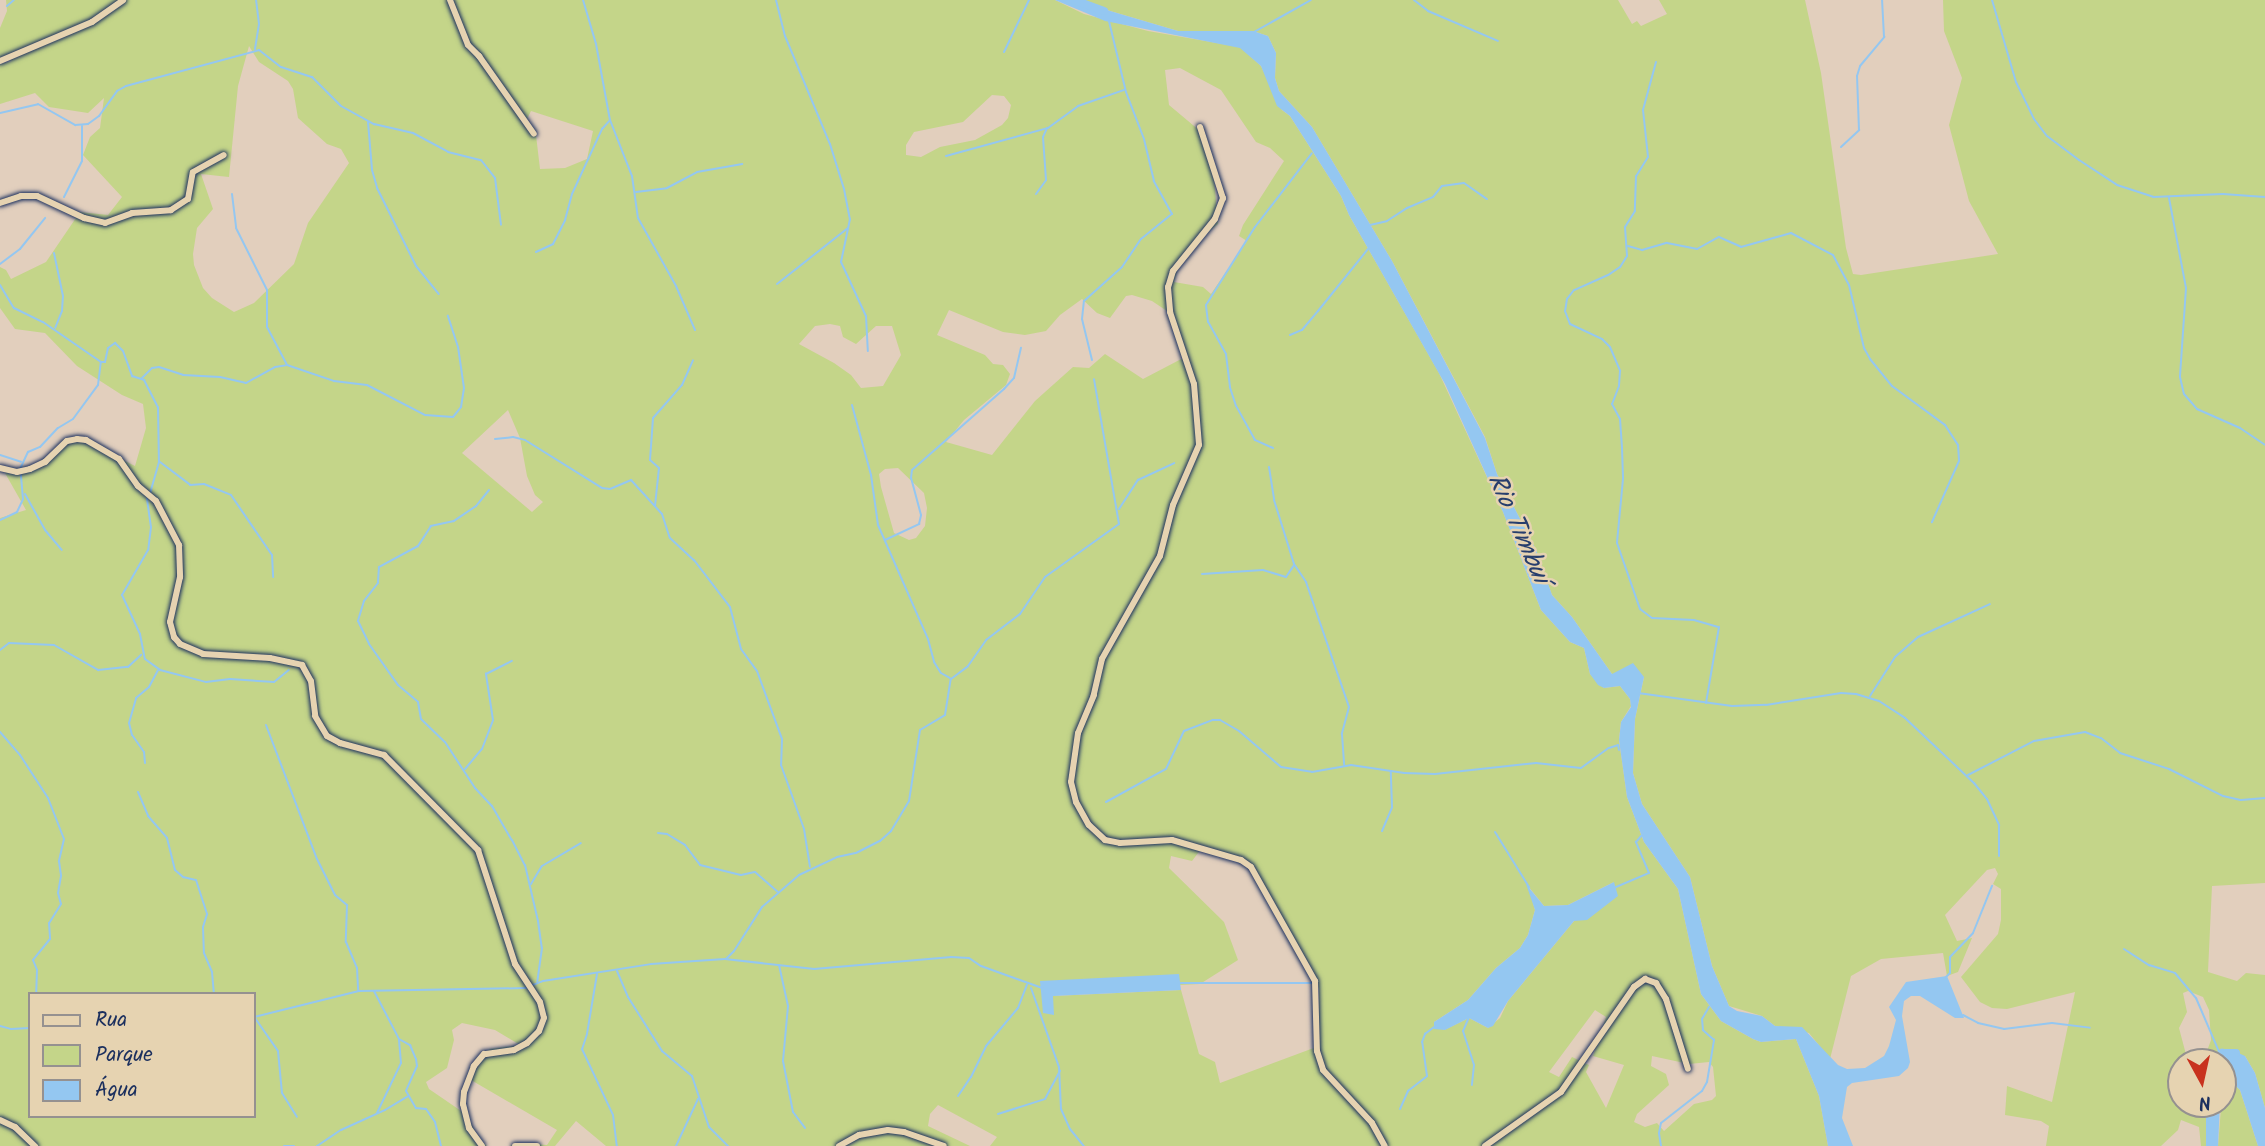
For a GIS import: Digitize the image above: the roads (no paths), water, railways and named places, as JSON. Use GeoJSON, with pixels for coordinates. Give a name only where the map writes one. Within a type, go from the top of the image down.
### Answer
{"type":"FeatureCollection","features":[{"type":"Feature","properties":{"kind":"street"},"geometry":{"type":"LineString","coordinates":[[0,61],[92,22],[123,0]]}},
{"type":"Feature","properties":{"kind":"street"},"geometry":{"type":"LineString","coordinates":[[450,0],[468,45],[480,56],[534,134]]}},
{"type":"Feature","properties":{"kind":"street"},"geometry":{"type":"LineString","coordinates":[[1200,127],[1223,198],[1214,219],[1173,271],[1168,287],[1170,312],[1194,384],[1199,445],[1173,505],[1160,556],[1102,659],[1094,695],[1078,733],[1071,782],[1085,819],[1105,840],[1120,843],[1163,839],[1185,842],[1241,860],[1251,867],[1315,981],[1317,1051],[1323,1070],[1372,1123],[1385,1146]]}},
{"type":"Feature","properties":{"kind":"street"},"geometry":{"type":"LineString","coordinates":[[0,203],[21,196],[37,196],[84,218],[105,223],[132,213],[171,210],[188,198],[193,172],[224,155]]}},
{"type":"Feature","properties":{"kind":"street"},"geometry":{"type":"LineString","coordinates":[[0,468],[17,472],[30,469],[45,462],[67,441],[77,439],[90,442],[119,459],[138,486],[156,501],[179,545],[179,587],[170,622],[174,637],[180,644],[203,654],[270,658],[302,665],[311,681],[315,716],[327,736],[340,743],[384,755],[478,850],[515,964],[540,1002],[544,1018],[539,1031],[527,1042],[514,1050],[484,1054],[474,1066],[464,1092],[463,1104],[469,1128],[482,1146]]}},
{"type":"Feature","properties":{"kind":"street"},"geometry":{"type":"LineString","coordinates":[[1485,1146],[1561,1092],[1634,987],[1644,979],[1656,983],[1666,999],[1688,1069]]}},
{"type":"Feature","properties":{"kind":"street"},"geometry":{"type":"LineString","coordinates":[[0,1120],[15,1127],[35,1146]]}},
{"type":"Feature","properties":{"kind":"street"},"geometry":{"type":"LineString","coordinates":[[839,1146],[859,1135],[888,1130],[904,1132],[944,1146]]}},
{"type":"Feature","properties":{"kind":"street"},"geometry":{"type":"LineString","coordinates":[[515,1146],[537,1146]]}},
{"type":"Feature","properties":{"kind":"water"},"geometry":{"type":"Polygon","coordinates":[[[1055,0],[1073,0],[1178,31],[1253,31],[1268,36],[1276,53],[1275,78],[1279,91],[1312,127],[1392,261],[1485,438],[1497,474],[1536,550],[1552,595],[1572,617],[1612,674],[1633,663],[1644,677],[1635,719],[1633,773],[1642,804],[1690,877],[1712,966],[1729,1006],[1737,1011],[1762,1016],[1775,1026],[1802,1027],[1838,1065],[1847,1069],[1865,1068],[1884,1056],[1889,1046],[1896,1020],[1889,1007],[1906,982],[1947,976],[1964,1018],[1955,1018],[1920,996],[1911,996],[1904,1001],[1902,1016],[1910,1062],[1908,1068],[1899,1076],[1852,1083],[1847,1087],[1842,1118],[1853,1146],[1828,1146],[1819,1096],[1796,1039],[1761,1042],[1753,1039],[1721,1021],[1701,994],[1678,889],[1644,842],[1627,797],[1619,740],[1621,722],[1631,707],[1630,699],[1620,686],[1604,688],[1598,685],[1590,674],[1584,648],[1570,642],[1541,610],[1503,512],[1445,384],[1349,215],[1341,196],[1290,116],[1277,106],[1261,66],[1240,48],[1105,21],[1055,0]]]}},
{"type":"Feature","properties":{"kind":"water"},"geometry":{"type":"Polygon","coordinates":[[[1614,882],[1618,896],[1587,920],[1574,921],[1508,1001],[1493,1026],[1488,1028],[1469,1018],[1445,1030],[1434,1029],[1434,1022],[1468,1000],[1496,968],[1520,948],[1528,935],[1535,910],[1526,884],[1544,906],[1568,905],[1614,882]]]}},
{"type":"Feature","properties":{"kind":"water"},"geometry":{"type":"Polygon","coordinates":[[[1179,974],[1181,990],[1053,996],[1054,1015],[1043,1013],[1040,981],[1179,974]]]}},
{"type":"Feature","properties":{"kind":"water"},"geometry":{"type":"Polygon","coordinates":[[[2237,1052],[2245,1056],[2255,1073],[2265,1108],[2265,1146],[2258,1146],[2237,1087],[2237,1052]]]}},
{"type":"Feature","properties":{"kind":"water"},"geometry":{"type":"Polygon","coordinates":[[[2206,1118],[2219,1118],[2218,1146],[2206,1146],[2206,1118]]]}},
{"type":"Feature","properties":{"kind":"waterway"},"geometry":{"type":"LineString","coordinates":[[7,6],[14,0]]}},
{"type":"Feature","properties":{"kind":"waterway"},"geometry":{"type":"LineString","coordinates":[[255,49],[259,24],[256,0]]}},
{"type":"Feature","properties":{"kind":"waterway"},"geometry":{"type":"LineString","coordinates":[[583,0],[596,44],[610,120],[632,176],[638,218],[676,286],[695,330]]}},
{"type":"Feature","properties":{"kind":"waterway"},"geometry":{"type":"LineString","coordinates":[[776,0],[785,36],[830,144],[844,189],[850,219],[841,262],[866,316],[868,351]]}},
{"type":"Feature","properties":{"kind":"waterway"},"geometry":{"type":"LineString","coordinates":[[1004,52],[1029,0]]}},
{"type":"Feature","properties":{"kind":"waterway","name":"Rio Timbuí"},"geometry":{"type":"LineString","coordinates":[[1074,0],[1104,11]]}},
{"type":"Feature","properties":{"kind":"waterway"},"geometry":{"type":"LineString","coordinates":[[1254,32],[1311,0]]}},
{"type":"Feature","properties":{"kind":"waterway"},"geometry":{"type":"LineString","coordinates":[[1414,0],[1428,11],[1498,41]]}},
{"type":"Feature","properties":{"kind":"waterway"},"geometry":{"type":"LineString","coordinates":[[1841,147],[1859,130],[1857,76],[1860,66],[1884,37],[1882,0]]}},
{"type":"Feature","properties":{"kind":"waterway"},"geometry":{"type":"LineString","coordinates":[[1992,0],[2016,82],[2034,119],[2047,136],[2079,160],[2117,185],[2153,197],[2223,194],[2265,197]]}},
{"type":"Feature","properties":{"kind":"waterway"},"geometry":{"type":"LineString","coordinates":[[1092,360],[1082,319],[1084,301],[1122,267],[1141,239],[1172,214],[1154,181],[1144,139],[1126,92],[1109,21]]}},
{"type":"Feature","properties":{"kind":"waterway"},"geometry":{"type":"LineString","coordinates":[[0,113],[38,104],[75,125],[88,124],[99,116],[117,91],[126,86],[259,50],[281,67],[312,77],[341,106],[374,124],[413,133],[448,152],[481,160],[495,178],[501,225]]}},
{"type":"Feature","properties":{"kind":"waterway"},"geometry":{"type":"LineString","coordinates":[[1656,62],[1643,110],[1648,157],[1636,176],[1635,211],[1625,227],[1627,256],[1620,267],[1608,275],[1574,290],[1567,299],[1565,311],[1570,324],[1602,339],[1610,347],[1620,371],[1619,386],[1612,404],[1620,419],[1622,448],[1623,479],[1617,543],[1640,609],[1652,618],[1694,620],[1719,627],[1706,703]]}},
{"type":"Feature","properties":{"kind":"waterway"},"geometry":{"type":"LineString","coordinates":[[946,156],[1048,128],[1078,106],[1124,90]]}},
{"type":"Feature","properties":{"kind":"waterway"},"geometry":{"type":"LineString","coordinates":[[536,252],[553,244],[565,220],[572,194],[602,129],[610,120]]}},
{"type":"Feature","properties":{"kind":"waterway"},"geometry":{"type":"LineString","coordinates":[[368,122],[372,170],[377,188],[416,266],[439,294]]}},
{"type":"Feature","properties":{"kind":"waterway"},"geometry":{"type":"LineString","coordinates":[[64,197],[82,161],[82,126]]}},
{"type":"Feature","properties":{"kind":"waterway"},"geometry":{"type":"LineString","coordinates":[[1036,194],[1046,180],[1043,137],[1047,128]]}},
{"type":"Feature","properties":{"kind":"waterway"},"geometry":{"type":"LineString","coordinates":[[1273,448],[1255,440],[1236,406],[1230,387],[1226,354],[1208,322],[1206,305],[1255,227],[1312,153]]}},
{"type":"Feature","properties":{"kind":"waterway"},"geometry":{"type":"LineString","coordinates":[[636,192],[667,188],[697,172],[742,164]]}},
{"type":"Feature","properties":{"kind":"waterway"},"geometry":{"type":"LineString","coordinates":[[1370,225],[1387,221],[1407,208],[1433,197],[1442,186],[1464,183],[1487,199]]}},
{"type":"Feature","properties":{"kind":"waterway"},"geometry":{"type":"LineString","coordinates":[[232,194],[236,228],[267,290],[267,327],[287,365]]}},
{"type":"Feature","properties":{"kind":"waterway"},"geometry":{"type":"LineString","coordinates":[[2169,198],[2186,288],[2180,377],[2184,394],[2197,409],[2240,428],[2265,445]]}},
{"type":"Feature","properties":{"kind":"waterway"},"geometry":{"type":"LineString","coordinates":[[0,264],[20,249],[45,218]]}},
{"type":"Feature","properties":{"kind":"waterway"},"geometry":{"type":"LineString","coordinates":[[777,284],[848,228]]}},
{"type":"Feature","properties":{"kind":"waterway"},"geometry":{"type":"LineString","coordinates":[[1628,246],[1642,250],[1667,243],[1697,249],[1719,237],[1741,247],[1791,233],[1833,255],[1849,285],[1864,348],[1870,359],[1892,386],[1945,425],[1958,445],[1959,461],[1932,522]]}},
{"type":"Feature","properties":{"kind":"waterway"},"geometry":{"type":"LineString","coordinates":[[1290,335],[1302,330],[1368,249]]}},
{"type":"Feature","properties":{"kind":"waterway"},"geometry":{"type":"LineString","coordinates":[[54,253],[63,296],[62,311],[55,328]]}},
{"type":"Feature","properties":{"kind":"waterway"},"geometry":{"type":"LineString","coordinates":[[0,285],[14,308],[43,322],[101,362]]}},
{"type":"Feature","properties":{"kind":"waterway"},"geometry":{"type":"LineString","coordinates":[[142,378],[152,368],[159,367],[183,375],[220,377],[246,383],[275,367],[287,365],[334,381],[367,385],[425,415],[453,417],[461,407],[464,388],[458,347],[448,316]]}},
{"type":"Feature","properties":{"kind":"waterway"},"geometry":{"type":"LineString","coordinates":[[20,469],[28,452],[40,447],[58,428],[73,419],[98,385],[101,362],[105,362],[108,348],[115,343],[123,351],[132,376],[144,380],[158,407],[159,462],[150,493]]}},
{"type":"Feature","properties":{"kind":"waterway"},"geometry":{"type":"LineString","coordinates":[[885,540],[919,524],[921,515],[911,478],[912,470],[1014,378],[1021,348]]}},
{"type":"Feature","properties":{"kind":"waterway"},"geometry":{"type":"LineString","coordinates":[[655,506],[659,468],[650,460],[653,418],[682,385],[693,360]]}},
{"type":"Feature","properties":{"kind":"waterway"},"geometry":{"type":"LineString","coordinates":[[726,959],[762,907],[799,875],[837,857],[856,853],[880,841],[891,831],[909,801],[920,730],[945,715],[951,679],[968,666],[986,640],[1020,614],[1045,577],[1119,524],[1094,379]]}},
{"type":"Feature","properties":{"kind":"waterway"},"geometry":{"type":"LineString","coordinates":[[852,405],[871,475],[878,525],[928,639],[934,662],[941,673],[950,678]]}},
{"type":"Feature","properties":{"kind":"waterway"},"geometry":{"type":"LineString","coordinates":[[495,439],[513,437],[525,440],[602,488],[610,489],[631,480],[662,514],[670,538],[694,560],[730,607],[741,649],[757,671],[782,739],[781,765],[804,829],[810,867]]}},
{"type":"Feature","properties":{"kind":"waterway"},"geometry":{"type":"LineString","coordinates":[[0,455],[21,462]]}},
{"type":"Feature","properties":{"kind":"waterway"},"geometry":{"type":"LineString","coordinates":[[160,462],[190,485],[204,484],[231,495],[272,555],[273,577]]}},
{"type":"Feature","properties":{"kind":"waterway"},"geometry":{"type":"LineString","coordinates":[[1119,509],[1138,480],[1174,463]]}},
{"type":"Feature","properties":{"kind":"waterway"},"geometry":{"type":"LineString","coordinates":[[1269,467],[1274,500],[1294,564],[1306,582],[1349,707],[1342,734],[1344,765]]}},
{"type":"Feature","properties":{"kind":"waterway"},"geometry":{"type":"LineString","coordinates":[[0,520],[17,512],[23,499],[21,474]]}},
{"type":"Feature","properties":{"kind":"waterway"},"geometry":{"type":"LineString","coordinates":[[489,490],[476,506],[454,521],[431,526],[418,546],[379,567],[378,583],[364,601],[358,621],[369,644],[398,685],[418,702],[421,719],[445,742],[475,788],[492,806],[525,865],[542,948],[537,982]]}},
{"type":"Feature","properties":{"kind":"waterway"},"geometry":{"type":"LineString","coordinates":[[25,494],[45,530],[62,550]]}},
{"type":"Feature","properties":{"kind":"waterway"},"geometry":{"type":"LineString","coordinates":[[147,499],[151,527],[148,550],[122,595],[140,634],[145,659],[160,670],[206,682],[230,679],[274,682],[289,670]]}},
{"type":"Feature","properties":{"kind":"waterway"},"geometry":{"type":"LineString","coordinates":[[1202,574],[1263,570],[1286,577],[1294,565]]}},
{"type":"Feature","properties":{"kind":"waterway"},"geometry":{"type":"LineString","coordinates":[[1870,696],[1895,657],[1918,637],[1990,604]]}},
{"type":"Feature","properties":{"kind":"waterway"},"geometry":{"type":"LineString","coordinates":[[0,650],[9,643],[54,645],[98,670],[128,667],[141,655]]}},
{"type":"Feature","properties":{"kind":"waterway"},"geometry":{"type":"LineString","coordinates":[[465,769],[482,749],[493,720],[486,674],[512,661]]}},
{"type":"Feature","properties":{"kind":"waterway"},"geometry":{"type":"LineString","coordinates":[[145,763],[144,752],[132,735],[129,723],[136,698],[149,687],[158,670]]}},
{"type":"Feature","properties":{"kind":"waterway"},"geometry":{"type":"LineString","coordinates":[[1638,693],[1732,706],[1766,705],[1841,693],[1856,694],[1879,701],[1905,718],[1974,783],[1987,799],[1999,825],[1999,856]]}},
{"type":"Feature","properties":{"kind":"waterway"},"geometry":{"type":"LineString","coordinates":[[1106,802],[1166,769],[1184,731],[1213,720],[1220,720],[1239,731],[1281,767],[1312,772],[1351,765],[1404,773],[1435,774],[1536,763],[1581,768],[1609,748],[1618,745],[1619,750]]}},
{"type":"Feature","properties":{"kind":"waterway"},"geometry":{"type":"LineString","coordinates":[[266,725],[317,859],[335,895],[347,905],[346,942],[357,968],[358,990]]}},
{"type":"Feature","properties":{"kind":"waterway"},"geometry":{"type":"LineString","coordinates":[[0,732],[20,755],[48,798],[64,839],[59,861],[61,876],[58,893],[61,904],[49,923],[50,939],[33,960],[37,970],[36,992]]}},
{"type":"Feature","properties":{"kind":"waterway"},"geometry":{"type":"LineString","coordinates":[[1968,775],[2034,741],[2085,732],[2101,738],[2120,753],[2169,769],[2223,796],[2241,800],[2265,798]]}},
{"type":"Feature","properties":{"kind":"waterway"},"geometry":{"type":"LineString","coordinates":[[1382,831],[1392,807],[1391,771]]}},
{"type":"Feature","properties":{"kind":"waterway"},"geometry":{"type":"LineString","coordinates":[[138,792],[148,816],[167,838],[175,870],[183,877],[196,880],[207,914],[203,927],[204,953],[212,972],[214,992]]}},
{"type":"Feature","properties":{"kind":"waterway"},"geometry":{"type":"LineString","coordinates":[[1495,832],[1529,887]]}},
{"type":"Feature","properties":{"kind":"waterway"},"geometry":{"type":"LineString","coordinates":[[658,833],[667,834],[685,845],[700,865],[741,875],[755,872],[778,892]]}},
{"type":"Feature","properties":{"kind":"waterway"},"geometry":{"type":"LineString","coordinates":[[1616,887],[1649,873],[1636,842],[1641,836]]}},
{"type":"Feature","properties":{"kind":"waterway"},"geometry":{"type":"LineString","coordinates":[[531,884],[542,866],[581,843]]}},
{"type":"Feature","properties":{"kind":"waterway"},"geometry":{"type":"LineString","coordinates":[[1945,978],[1950,973],[1950,957],[1973,933],[1992,886]]}},
{"type":"Feature","properties":{"kind":"waterway"},"geometry":{"type":"LineString","coordinates":[[2124,949],[2149,965],[2175,973],[2196,998],[2217,1048]]}},
{"type":"Feature","properties":{"kind":"waterway"},"geometry":{"type":"LineString","coordinates":[[256,1017],[359,991],[525,988],[543,981],[651,964],[725,959],[814,969],[951,957],[969,958],[981,966],[1042,988]]}},
{"type":"Feature","properties":{"kind":"waterway"},"geometry":{"type":"LineString","coordinates":[[779,965],[788,1006],[783,1061],[793,1112],[805,1128]]}},
{"type":"Feature","properties":{"kind":"waterway"},"geometry":{"type":"LineString","coordinates":[[617,971],[628,997],[662,1051],[692,1076],[709,1127],[728,1146]]}},
{"type":"Feature","properties":{"kind":"waterway"},"geometry":{"type":"LineString","coordinates":[[597,974],[582,1049],[613,1115],[617,1146]]}},
{"type":"Feature","properties":{"kind":"waterway"},"geometry":{"type":"LineString","coordinates":[[1180,983],[1312,983]]}},
{"type":"Feature","properties":{"kind":"waterway"},"geometry":{"type":"LineString","coordinates":[[958,1096],[986,1046],[1018,1008],[1027,985]]}},
{"type":"Feature","properties":{"kind":"waterway"},"geometry":{"type":"LineString","coordinates":[[1031,988],[1059,1067],[1061,1109],[1070,1129],[1084,1146]]}},
{"type":"Feature","properties":{"kind":"waterway"},"geometry":{"type":"LineString","coordinates":[[374,991],[399,1039],[410,1045],[417,1066],[406,1091],[416,1108],[426,1109],[435,1122],[441,1146]]}},
{"type":"Feature","properties":{"kind":"waterway"},"geometry":{"type":"LineString","coordinates":[[1661,1146],[1661,1123],[1702,1091],[1707,1082],[1714,1040],[1703,1030],[1702,1019],[1709,1007]]}},
{"type":"Feature","properties":{"kind":"waterway"},"geometry":{"type":"LineString","coordinates":[[1963,1015],[1978,1023],[2004,1029],[2052,1023],[2090,1028]]}},
{"type":"Feature","properties":{"kind":"waterway"},"geometry":{"type":"LineString","coordinates":[[1469,1017],[1463,1031],[1474,1065],[1472,1085]]}},
{"type":"Feature","properties":{"kind":"waterway"},"geometry":{"type":"LineString","coordinates":[[256,1019],[278,1051],[282,1093],[297,1117]]}},
{"type":"Feature","properties":{"kind":"waterway"},"geometry":{"type":"LineString","coordinates":[[0,1026],[11,1029],[28,1028]]}},
{"type":"Feature","properties":{"kind":"waterway"},"geometry":{"type":"LineString","coordinates":[[1400,1109],[1408,1091],[1427,1076],[1422,1042],[1425,1034],[1434,1027]]}},
{"type":"Feature","properties":{"kind":"waterway"},"geometry":{"type":"LineString","coordinates":[[377,1113],[401,1063],[399,1040]]}},
{"type":"Feature","properties":{"kind":"waterway"},"geometry":{"type":"LineString","coordinates":[[998,1114],[1045,1099],[1060,1071]]}},
{"type":"Feature","properties":{"kind":"waterway"},"geometry":{"type":"LineString","coordinates":[[317,1146],[341,1130],[407,1097]]}},
{"type":"Feature","properties":{"kind":"waterway"},"geometry":{"type":"LineString","coordinates":[[676,1146],[698,1099]]}},
{"type":"Feature","properties":{"kind":"waterway"},"geometry":{"type":"LineString","coordinates":[[284,1146],[294,1146]]}}]}
